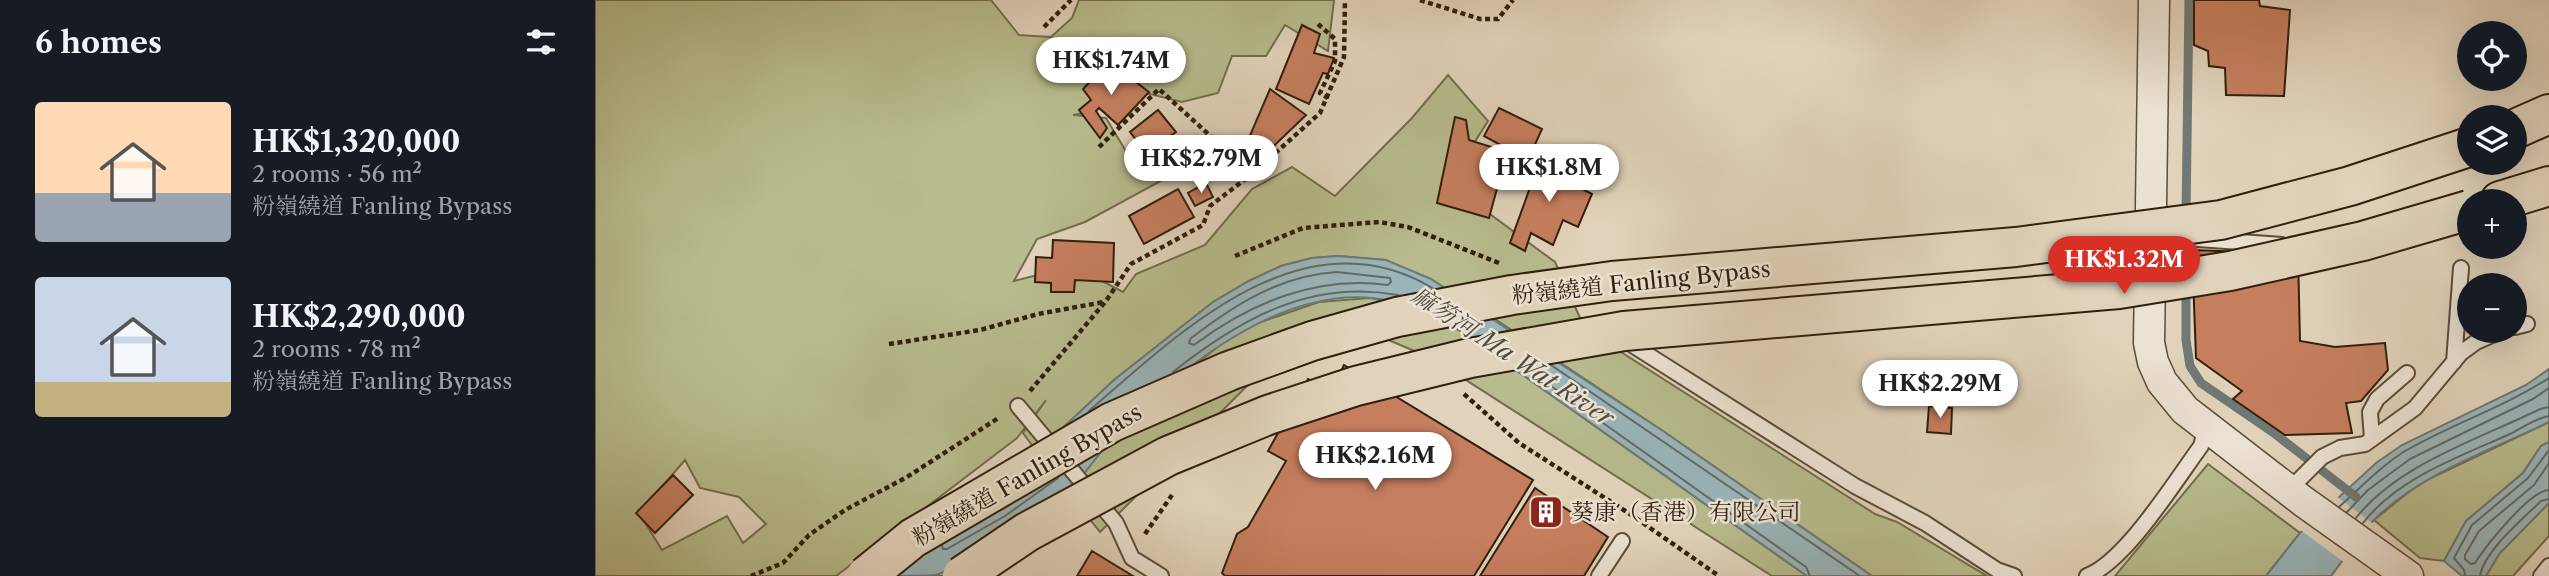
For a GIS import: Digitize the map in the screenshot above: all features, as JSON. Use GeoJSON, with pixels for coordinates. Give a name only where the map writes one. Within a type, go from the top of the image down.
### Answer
{"type":"FeatureCollection","features":[{"type":"Feature","properties":{"kind":"highway"},"geometry":{"type":"LineString","coordinates":[[2527,124],[2549,114]]}},
{"type":"Feature","properties":{"kind":"highway","name":"粉嶺繞道 Fanling Bypass"},"geometry":{"type":"LineString","coordinates":[[866,576],[913,538],[1112,422],[1265,358],[1312,341],[1397,317],[1513,295],[1612,281],[2016,247],[2221,220],[2350,186],[2457,151]]}},
{"type":"Feature","properties":{"kind":"highway"},"geometry":{"type":"LineString","coordinates":[[2527,193],[2549,186]]}},
{"type":"Feature","properties":{"kind":"highway","name":"粉嶺繞道 Fanling Bypass"},"geometry":{"type":"LineString","coordinates":[[962,576],[1027,532],[1168,456],[1268,415],[1356,386],[1470,358],[1625,331],[2119,289],[2270,262],[2364,241],[2457,214]]}},
{"type":"Feature","properties":{"kind":"street"},"geometry":{"type":"LineString","coordinates":[[2154,0],[2149,343],[2153,362],[2162,382],[2185,410],[2296,496],[2408,576]]}},
{"type":"Feature","properties":{"kind":"lane"},"geometry":{"type":"LineString","coordinates":[[2151,235],[2316,248]]}},
{"type":"Feature","properties":{"kind":"lane"},"geometry":{"type":"LineString","coordinates":[[2453,363],[2461,268]]}},
{"type":"Feature","properties":{"kind":"lane"},"geometry":{"type":"LineString","coordinates":[[1598,323],[1855,486],[1925,523],[1997,570],[2014,576]]}},
{"type":"Feature","properties":{"kind":"lane"},"geometry":{"type":"LineString","coordinates":[[2296,496],[2322,457],[2340,448],[2365,444],[2415,408],[2461,353],[2475,343]]}},
{"type":"Feature","properties":{"kind":"lane"},"geometry":{"type":"LineString","coordinates":[[2372,439],[2370,412],[2377,399],[2407,373]]}},
{"type":"Feature","properties":{"kind":"lane"},"geometry":{"type":"LineString","coordinates":[[1018,406],[1116,523],[1132,558],[1161,576]]}},
{"type":"Feature","properties":{"kind":"lane"},"geometry":{"type":"LineString","coordinates":[[2087,576],[2097,573],[2120,554],[2201,446],[2206,427]]}},
{"type":"Feature","properties":{"kind":"lane"},"geometry":{"type":"LineString","coordinates":[[1599,576],[1622,541]]}},
{"type":"Feature","properties":{"kind":"lane"},"geometry":{"type":"LineString","coordinates":[[2541,576],[2549,566]]}},
{"type":"Feature","properties":{"kind":"path"},"geometry":{"type":"LineString","coordinates":[[1044,27],[1071,0]]}},
{"type":"Feature","properties":{"kind":"path"},"geometry":{"type":"LineString","coordinates":[[1098,147],[1159,89],[1252,174],[1320,113],[1344,57],[1345,0]]}},
{"type":"Feature","properties":{"kind":"path"},"geometry":{"type":"LineString","coordinates":[[1420,0],[1480,19],[1498,19],[1513,0]]}},
{"type":"Feature","properties":{"kind":"path"},"geometry":{"type":"LineString","coordinates":[[1318,24],[1335,39],[1335,61],[1320,93],[1328,97]]}},
{"type":"Feature","properties":{"kind":"path"},"geometry":{"type":"LineString","coordinates":[[1235,256],[1303,228],[1379,222],[1408,227],[1508,266]]}},
{"type":"Feature","properties":{"kind":"path"},"geometry":{"type":"LineString","coordinates":[[889,344],[980,330],[1038,314],[1106,301]]}},
{"type":"Feature","properties":{"kind":"path"},"geometry":{"type":"LineString","coordinates":[[1464,393],[1519,443],[1630,514],[1719,576]]}},
{"type":"Feature","properties":{"kind":"path"},"geometry":{"type":"LineString","coordinates":[[1132,558],[1137,546],[1172,494]]}},
{"type":"Feature","properties":{"kind":"green space"},"geometry":{"type":"Polygon","coordinates":[[[595,0],[991,0],[1019,35],[1051,37],[1072,18],[1079,0],[1334,0],[1328,51],[1285,25],[1266,56],[1232,56],[1218,93],[1182,102],[1134,90],[1088,112],[1073,115],[1106,118],[1133,163],[1170,176],[1085,222],[1037,239],[1014,281],[1068,267],[1087,273],[1123,292],[1136,274],[1205,245],[1252,189],[1292,167],[1335,196],[1412,118],[1448,75],[1488,121],[1441,195],[1483,209],[1555,262],[1585,329],[1875,514],[1897,522],[1987,576],[1872,576],[1663,431],[1462,297],[1386,260],[1338,256],[1312,258],[1281,266],[1213,302],[1114,380],[1037,452],[1023,433],[1046,400],[1017,438],[836,576],[595,576],[595,0]],[[685,460],[639,513],[662,550],[727,516],[743,543],[766,524],[739,497],[700,488],[685,460]]]}},
{"type":"Feature","properties":{"kind":"green space"},"geometry":{"type":"Polygon","coordinates":[[[1370,298],[1417,310],[1462,332],[1807,576],[1772,576],[1433,359],[1384,338],[1316,347],[1249,384],[1100,532],[1080,507],[987,576],[936,576],[1067,491],[1119,430],[1146,404],[1225,341],[1258,323],[1319,302],[1370,298]]]}},
{"type":"Feature","properties":{"kind":"green space"},"geometry":{"type":"Polygon","coordinates":[[[2549,422],[2549,442],[2541,446],[2523,473],[2466,521],[2444,561],[2420,558],[2374,520],[2431,478],[2549,422]]]}},
{"type":"Feature","properties":{"kind":"green space"},"geometry":{"type":"Polygon","coordinates":[[[2208,464],[2300,533],[2266,576],[2115,576],[2208,464]]]}},
{"type":"Feature","properties":{"kind":"green space"},"geometry":{"type":"Polygon","coordinates":[[[2549,503],[2549,536],[2513,576],[2486,576],[2499,554],[2549,503]]]}},
{"type":"Feature","properties":{"kind":"water","name":"麻笏河 Ma Wat River"},"geometry":{"type":"Polygon","coordinates":[[[1338,256],[1386,260],[1431,279],[1663,431],[1872,576],[1807,576],[1462,332],[1430,315],[1395,302],[1357,297],[1319,301],[1281,313],[1245,330],[1210,352],[1177,377],[1121,428],[1081,478],[1066,492],[948,570],[936,575],[878,576],[1037,452],[1114,380],[1213,302],[1281,266],[1312,258],[1338,256]]]}},
{"type":"Feature","properties":{"kind":"water"},"geometry":{"type":"Polygon","coordinates":[[[2549,369],[2549,422],[2457,464],[2393,503],[2357,540],[2331,576],[2266,576],[2300,533],[2376,463],[2402,445],[2526,385],[2549,369]]]}},
{"type":"Feature","properties":{"kind":"water"},"geometry":{"type":"Polygon","coordinates":[[[2549,442],[2549,503],[2499,554],[2486,576],[2462,576],[2444,561],[2466,521],[2523,473],[2541,446],[2549,442]]]}},
{"type":"Feature","properties":{"kind":"pier"},"geometry":{"type":"Polygon","coordinates":[[[2336,496],[2375,525],[2345,563],[2299,529],[2336,496]]]}},
{"type":"Feature","properties":{"kind":"building"},"geometry":{"type":"Polygon","coordinates":[[[2194,0],[2259,0],[2260,6],[2290,10],[2284,96],[2226,95],[2225,68],[2209,66],[2208,51],[2194,45],[2194,0]]]}},
{"type":"Feature","properties":{"kind":"building"},"geometry":{"type":"Polygon","coordinates":[[[1302,25],[1320,34],[1314,53],[1334,58],[1328,74],[1323,73],[1309,104],[1276,89],[1302,25]]]}},
{"type":"Feature","properties":{"kind":"building"},"geometry":{"type":"Polygon","coordinates":[[[1109,61],[1149,92],[1118,125],[1099,108],[1096,111],[1107,128],[1100,138],[1079,110],[1091,100],[1083,89],[1109,61]]]}},
{"type":"Feature","properties":{"kind":"building"},"geometry":{"type":"Polygon","coordinates":[[[1270,89],[1306,115],[1253,166],[1242,154],[1270,89]]]}},
{"type":"Feature","properties":{"kind":"building"},"geometry":{"type":"Polygon","coordinates":[[[1499,108],[1542,129],[1528,160],[1484,136],[1499,108]]]}},
{"type":"Feature","properties":{"kind":"building"},"geometry":{"type":"Polygon","coordinates":[[[1158,110],[1176,132],[1170,136],[1174,141],[1142,167],[1137,156],[1143,149],[1130,132],[1158,110]]]}},
{"type":"Feature","properties":{"kind":"building"},"geometry":{"type":"Polygon","coordinates":[[[1455,117],[1466,120],[1469,140],[1507,152],[1489,218],[1437,203],[1455,117]]]}},
{"type":"Feature","properties":{"kind":"building"},"geometry":{"type":"Polygon","coordinates":[[[1544,149],[1563,159],[1554,174],[1592,194],[1578,227],[1563,220],[1553,245],[1531,233],[1525,251],[1510,243],[1544,149]]]}},
{"type":"Feature","properties":{"kind":"building"},"geometry":{"type":"Polygon","coordinates":[[[1206,183],[1213,197],[1195,206],[1188,193],[1206,183]]]}},
{"type":"Feature","properties":{"kind":"building"},"geometry":{"type":"Polygon","coordinates":[[[1178,189],[1194,217],[1144,244],[1129,216],[1178,189]]]}},
{"type":"Feature","properties":{"kind":"building"},"geometry":{"type":"Polygon","coordinates":[[[1053,240],[1114,243],[1113,282],[1075,280],[1074,292],[1051,292],[1051,283],[1035,282],[1036,257],[1052,258],[1053,240]]]}},
{"type":"Feature","properties":{"kind":"building"},"geometry":{"type":"Polygon","coordinates":[[[2192,250],[2298,254],[2300,341],[2335,347],[2385,343],[2388,370],[2361,401],[2346,403],[2352,433],[2285,435],[2233,399],[2242,391],[2196,358],[2192,250]]]}},
{"type":"Feature","properties":{"kind":"building"},"geometry":{"type":"Polygon","coordinates":[[[1344,365],[1533,480],[1474,576],[1225,576],[1222,573],[1237,534],[1248,527],[1286,461],[1268,451],[1308,379],[1332,390],[1344,365]]]}},
{"type":"Feature","properties":{"kind":"building"},"geometry":{"type":"Polygon","coordinates":[[[1929,406],[1952,408],[1951,434],[1927,432],[1929,406]]]}},
{"type":"Feature","properties":{"kind":"building"},"geometry":{"type":"Polygon","coordinates":[[[673,475],[693,495],[655,533],[636,513],[673,475]]]}},
{"type":"Feature","properties":{"kind":"building","name":"葵康（香港）有限公司"},"geometry":{"type":"Polygon","coordinates":[[[1535,488],[1608,537],[1584,576],[1480,576],[1535,488]]]}},
{"type":"Feature","properties":{"kind":"building"},"geometry":{"type":"Polygon","coordinates":[[[1092,551],[1133,576],[1077,576],[1092,551]]]}},
{"type":"Feature","properties":{"kind":"waterway"},"geometry":{"type":"LineString","coordinates":[[2186,215],[2189,0]]}},
{"type":"Feature","properties":{"kind":"waterway"},"geometry":{"type":"LineString","coordinates":[[2186,233],[2186,268]]}},
{"type":"Feature","properties":{"kind":"waterway"},"geometry":{"type":"LineString","coordinates":[[2186,285],[2186,340],[2190,366],[2201,383],[2274,433],[2356,497]]}},
{"type":"Feature","properties":{"kind":"place","name":"葵康（香港）有限公司"},"geometry":{"type":"Point","coordinates":[1546,512]}}]}
